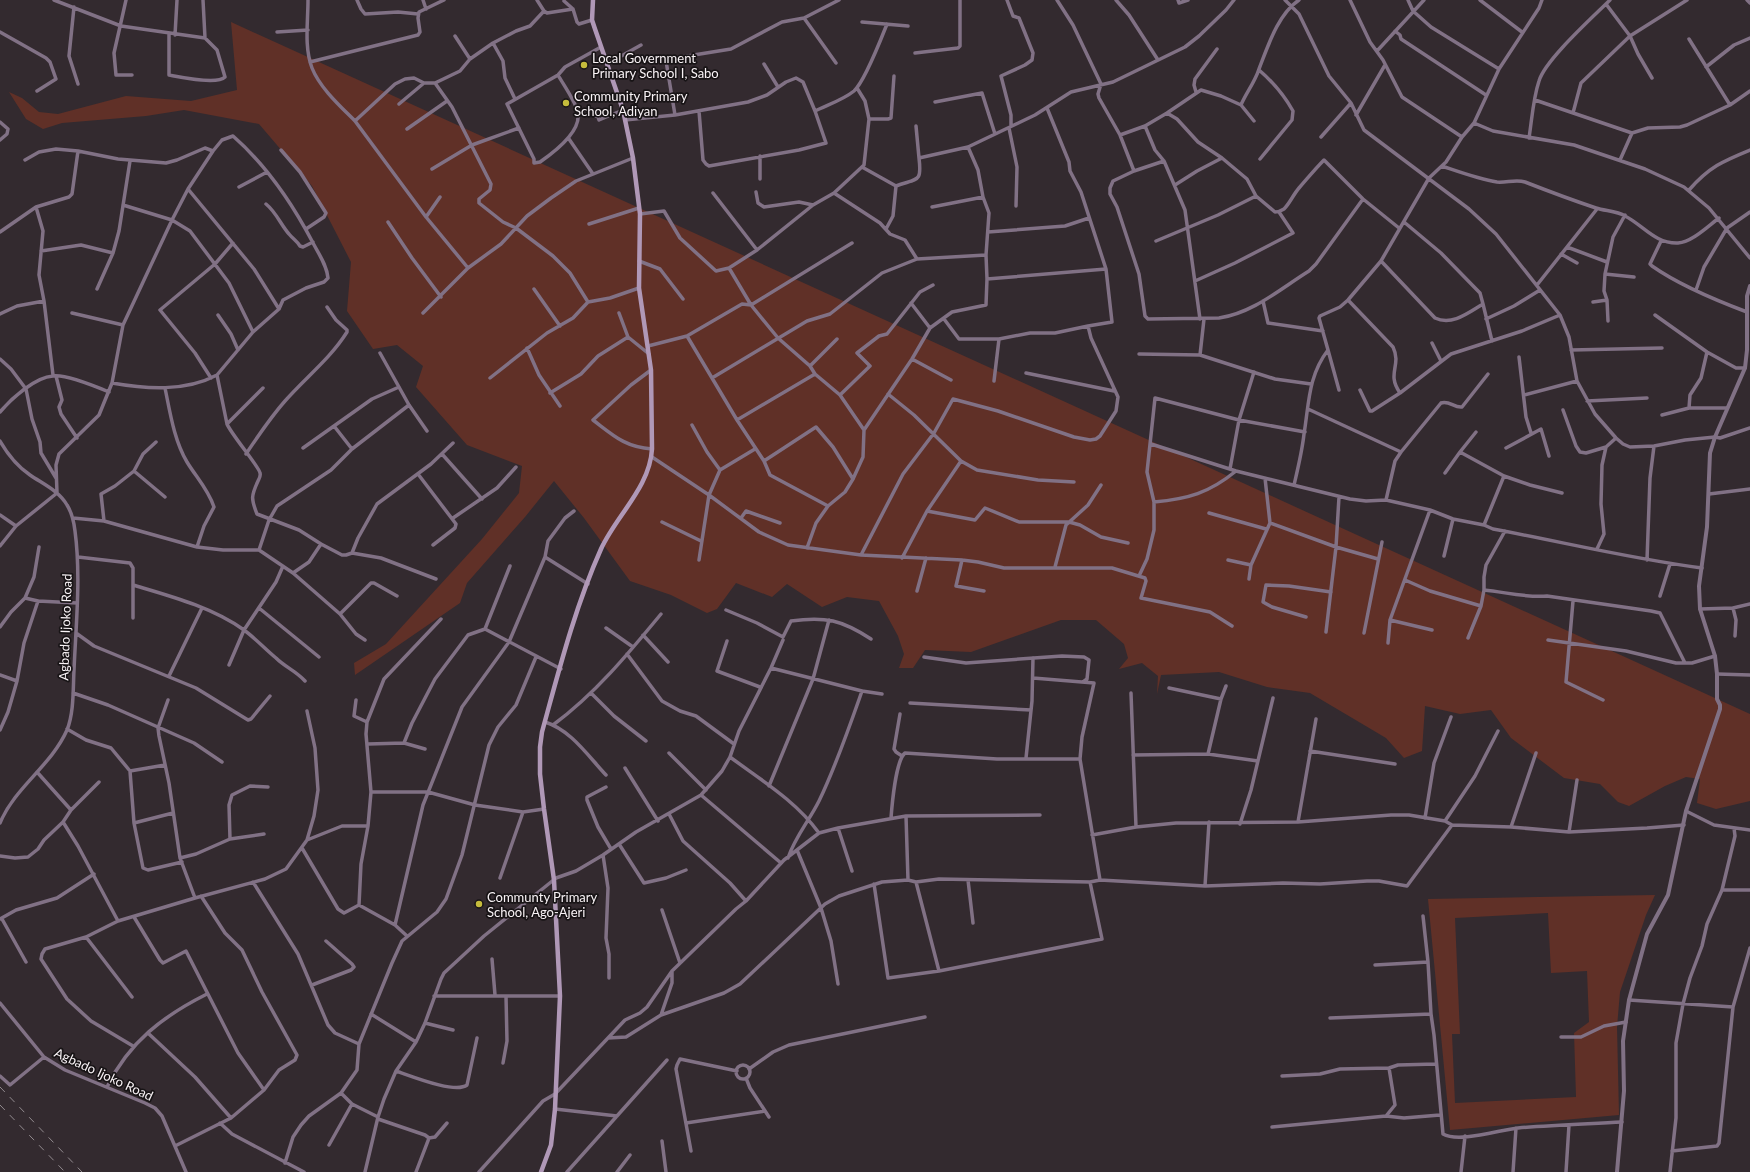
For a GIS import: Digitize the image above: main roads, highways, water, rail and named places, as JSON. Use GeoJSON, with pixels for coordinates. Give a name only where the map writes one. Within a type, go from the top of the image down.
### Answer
{"type":"FeatureCollection","features":[{"type":"Feature","properties":{"kind":"main road"},"geometry":{"type":"LineString","coordinates":[[541,1172],[551,1145],[555,1108],[560,996],[554,880],[544,809],[540,747],[545,722],[577,610],[602,548],[645,477],[652,458],[651,370],[639,288],[640,214],[634,158],[623,110],[592,20],[593,0]]}},
{"type":"Feature","properties":{"kind":"railway"},"geometry":{"type":"LineString","coordinates":[[0,1087],[82,1172]]}},
{"type":"Feature","properties":{"kind":"railway"},"geometry":{"type":"LineString","coordinates":[[0,1105],[65,1172]]}},
{"type":"Feature","properties":{"kind":"place","name":"Local Government Primary School I, Sabo"},"geometry":{"type":"Point","coordinates":[584,65]}},
{"type":"Feature","properties":{"kind":"place","name":"Community Primary School, Adiyan"},"geometry":{"type":"Point","coordinates":[566,103]}},
{"type":"Feature","properties":{"kind":"place","name":"Communty Primary School, Ago-Ajeri"},"geometry":{"type":"Point","coordinates":[479,904]}}]}
